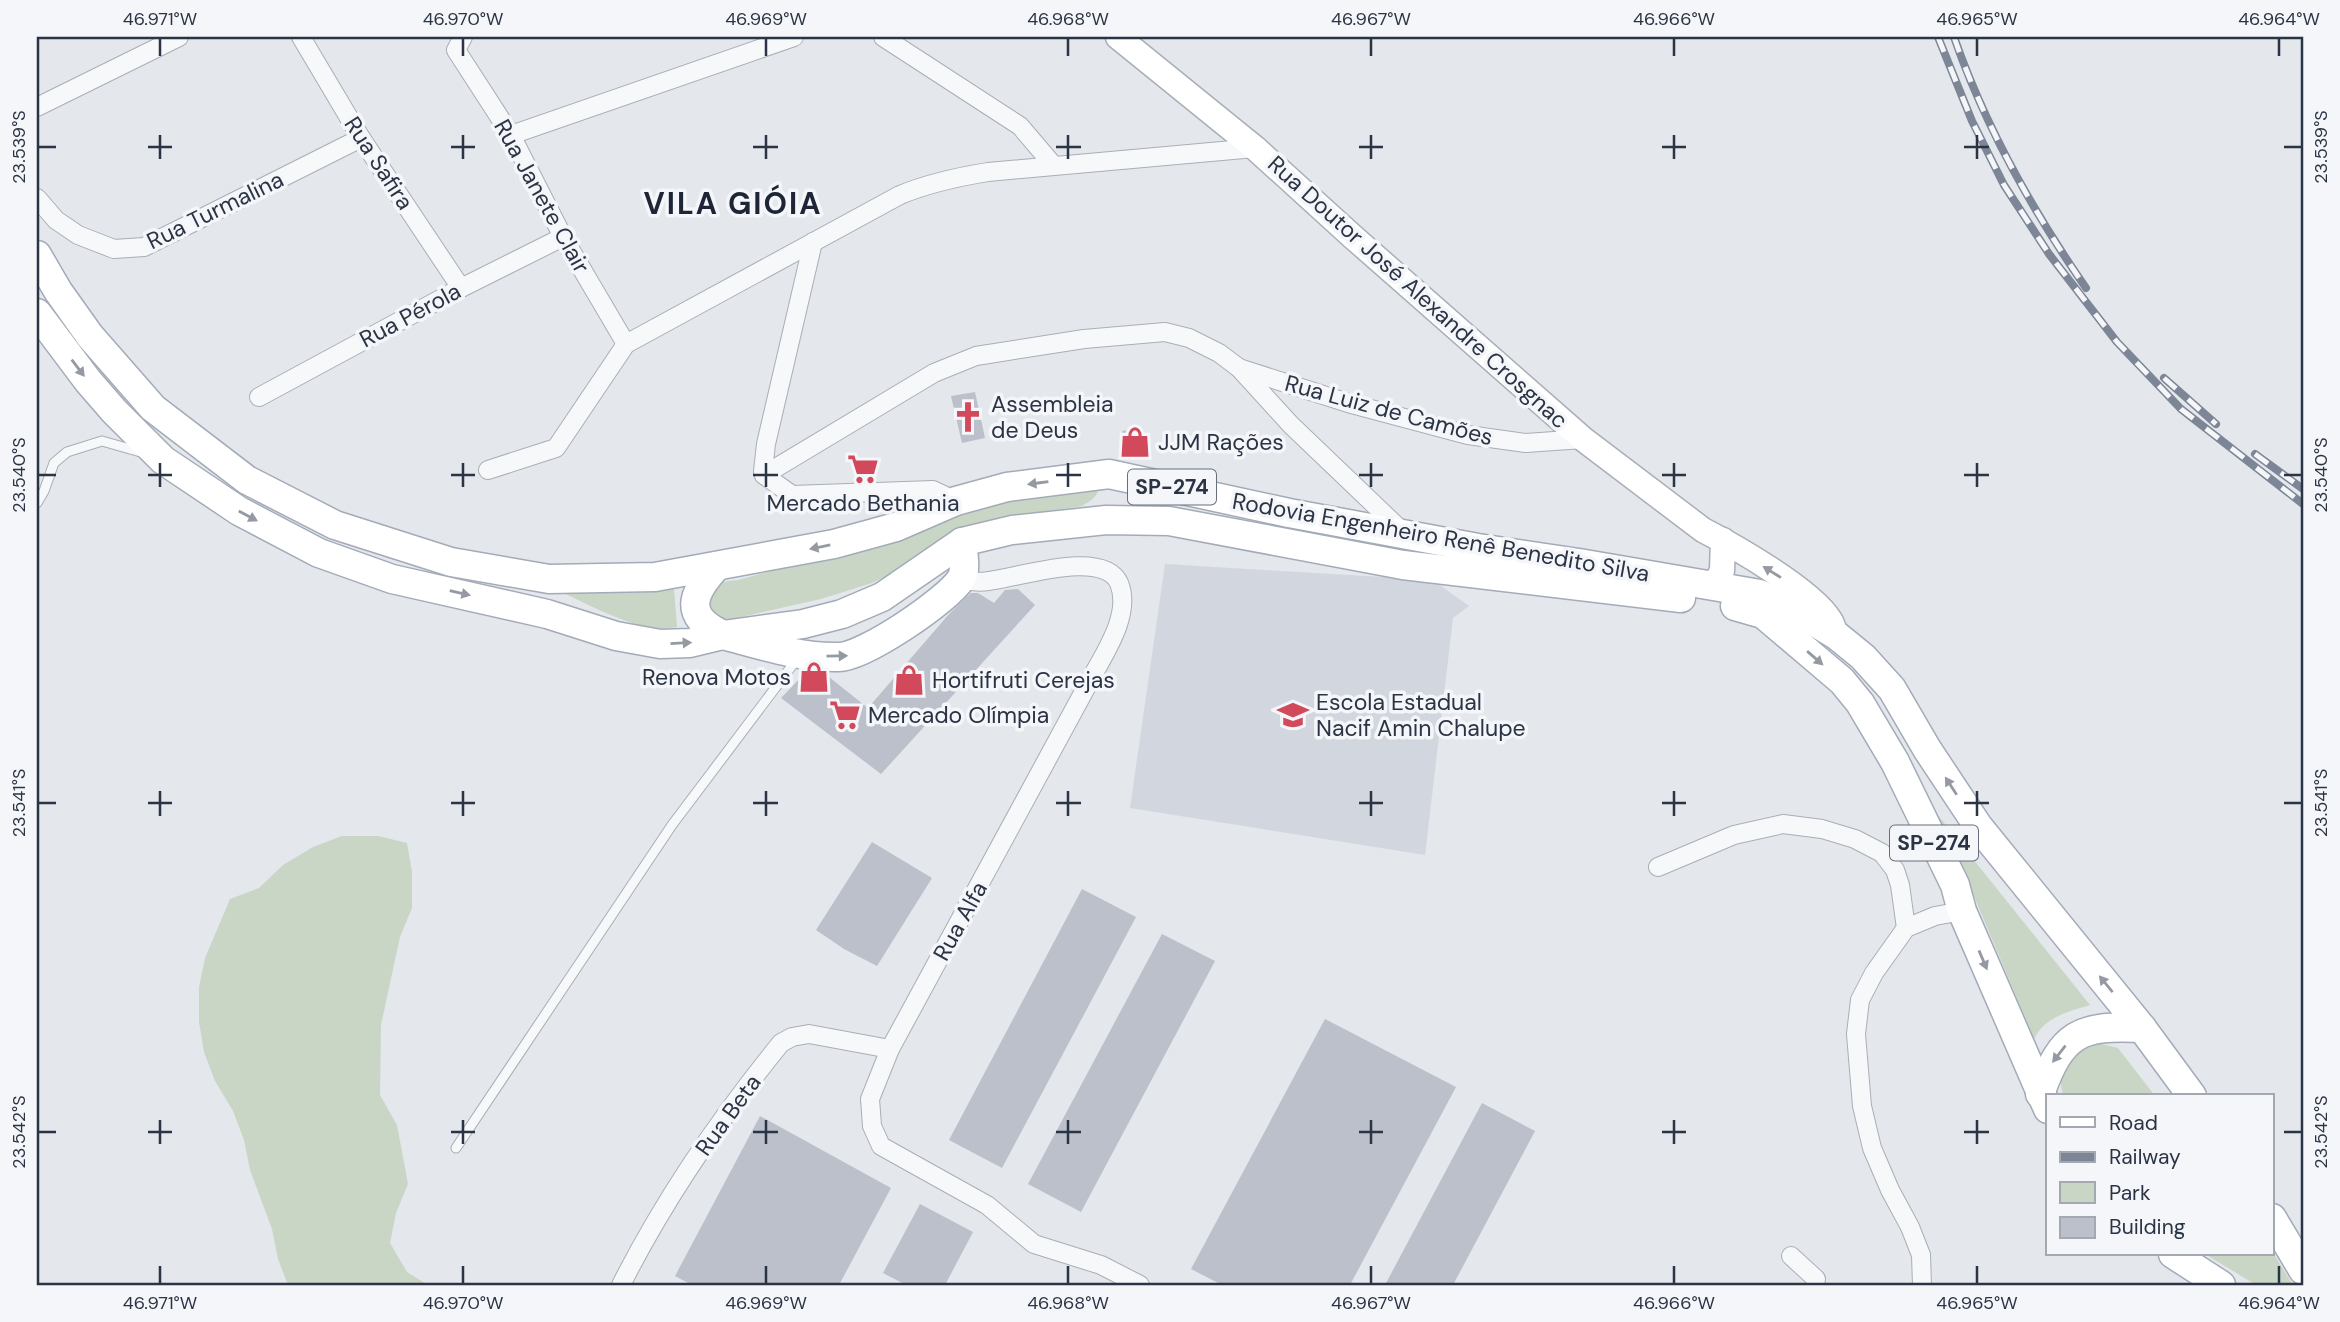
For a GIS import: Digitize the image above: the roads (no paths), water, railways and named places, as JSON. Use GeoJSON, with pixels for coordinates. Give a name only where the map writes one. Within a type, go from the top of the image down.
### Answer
{"type":"FeatureCollection","features":[{"type":"Feature","properties":{"kind":"main road","name":"Rua Doutor José Alexandre Crosgnac"},"geometry":{"type":"LineString","coordinates":[[1118,37],[1255,148],[1583,439],[1703,530],[1802,591],[1832,622],[1836,635]]}},
{"type":"Feature","properties":{"kind":"main road","name":"Rodovia Engenheiro Renê Benedito Silva"},"geometry":{"type":"LineString","coordinates":[[37,256],[90,336],[153,408],[247,480],[335,525],[452,562],[549,579],[655,577],[846,541],[895,527],[956,501],[1007,487],[1109,474],[1289,513],[1478,548],[1760,594],[1790,607],[1836,635],[1863,657],[1892,689],[1927,749],[1978,826],[2142,1028],[2191,1094]]}},
{"type":"Feature","properties":{"kind":"main road","name":"Rodovia Engenheiro Renê Benedito Silva"},"geometry":{"type":"LineString","coordinates":[[37,313],[88,381],[163,460],[239,511],[318,553],[392,579],[547,614],[616,636],[660,644],[690,643],[723,635],[803,624],[842,614],[882,597],[962,542],[1012,530],[1106,520],[1169,521],[1403,565],[1727,604],[1763,614],[1842,681],[1860,703],[1895,762],[1955,885],[1962,911],[2044,1102]]}},
{"type":"Feature","properties":{"kind":"main road"},"geometry":{"type":"LineString","coordinates":[[1106,520],[1111,514],[1114,500],[1109,474]]}},
{"type":"Feature","properties":{"kind":"main road"},"geometry":{"type":"LineString","coordinates":[[1714,586],[1722,571],[1723,540]]}},
{"type":"Feature","properties":{"kind":"main road"},"geometry":{"type":"LineString","coordinates":[[717,566],[696,592],[696,611],[702,622],[723,635],[800,655],[842,657],[857,654],[906,626],[961,580],[965,567],[962,542]]}},
{"type":"Feature","properties":{"kind":"main road"},"geometry":{"type":"LineString","coordinates":[[888,636],[916,574]]}},
{"type":"Feature","properties":{"kind":"main road"},"geometry":{"type":"LineString","coordinates":[[2044,1102],[2049,1070],[2059,1052],[2086,1030],[2109,1026],[2142,1028]]}},
{"type":"Feature","properties":{"kind":"main road"},"geometry":{"type":"LineString","coordinates":[[2274,1221],[2303,1270]]}},
{"type":"Feature","properties":{"kind":"main road"},"geometry":{"type":"LineString","coordinates":[[2176,1256],[2221,1285]]}},
{"type":"Feature","properties":{"kind":"street"},"geometry":{"type":"LineString","coordinates":[[37,107],[179,37]]}},
{"type":"Feature","properties":{"kind":"street","name":"Rua Safira"},"geometry":{"type":"LineString","coordinates":[[300,37],[361,138],[461,288]]}},
{"type":"Feature","properties":{"kind":"street"},"geometry":{"type":"LineString","coordinates":[[511,135],[794,37]]}},
{"type":"Feature","properties":{"kind":"street"},"geometry":{"type":"LineString","coordinates":[[883,37],[1020,127],[1054,166]]}},
{"type":"Feature","properties":{"kind":"street","name":"Rua Janete Clair"},"geometry":{"type":"LineString","coordinates":[[460,43],[563,237],[626,344]]}},
{"type":"Feature","properties":{"kind":"street","name":"Rua Turmalina"},"geometry":{"type":"LineString","coordinates":[[37,198],[56,220],[78,235],[114,249],[144,247],[361,138]]}},
{"type":"Feature","properties":{"kind":"street"},"geometry":{"type":"LineString","coordinates":[[488,470],[556,448],[626,344],[900,195],[925,185],[968,175],[1255,148]]}},
{"type":"Feature","properties":{"kind":"street","name":"Rua Pérola"},"geometry":{"type":"LineString","coordinates":[[259,397],[461,288],[563,237]]}},
{"type":"Feature","properties":{"kind":"street"},"geometry":{"type":"LineString","coordinates":[[813,242],[766,444],[764,475],[792,495],[933,490],[956,501]]}},
{"type":"Feature","properties":{"kind":"street"},"geometry":{"type":"LineString","coordinates":[[764,475],[934,373],[976,356],[1084,339],[1165,332],[1189,338],[1219,353],[1240,368],[1291,425],[1405,534]]}},
{"type":"Feature","properties":{"kind":"street","name":"Rua Luiz de Camões"},"geometry":{"type":"LineString","coordinates":[[1240,368],[1348,402],[1468,435],[1526,443],[1583,439]]}},
{"type":"Feature","properties":{"kind":"street","name":"Rua Alfa"},"geometry":{"type":"LineString","coordinates":[[961,580],[987,582],[1083,565],[1103,567],[1115,575],[1121,587],[1121,615],[1101,662],[890,1049],[870,1099],[872,1126],[881,1146],[987,1205],[1034,1244],[1101,1265],[1140,1285]]}},
{"type":"Feature","properties":{"kind":"street"},"geometry":{"type":"LineString","coordinates":[[1658,867],[1734,835],[1783,824],[1822,829],[1855,839],[1882,853],[1895,870],[1900,885],[1906,928]]}},
{"type":"Feature","properties":{"kind":"street"},"geometry":{"type":"LineString","coordinates":[[1922,1285],[1921,1255],[1872,1148],[1862,1106],[1856,1034],[1860,1000],[1874,973],[1906,928],[1936,916],[1962,911]]}},
{"type":"Feature","properties":{"kind":"street","name":"Rua Beta"},"geometry":{"type":"LineString","coordinates":[[621,1285],[672,1194],[735,1100],[781,1043],[792,1037],[809,1034],[890,1049]]}},
{"type":"Feature","properties":{"kind":"street"},"geometry":{"type":"LineString","coordinates":[[1791,1256],[1816,1279],[1815,1285]]}},
{"type":"Feature","properties":{"kind":"lane"},"geometry":{"type":"LineString","coordinates":[[37,503],[54,463],[67,452],[83,446],[102,441],[163,460]]}},
{"type":"Feature","properties":{"kind":"lane"},"geometry":{"type":"LineString","coordinates":[[456,1148],[672,824],[800,655]]}},
{"type":"Feature","properties":{"kind":"railway"},"geometry":{"type":"LineString","coordinates":[[1938,37],[1972,121],[2004,185],[2049,254],[2117,342],[2181,409],[2303,504]]}},
{"type":"Feature","properties":{"kind":"railway"},"geometry":{"type":"LineString","coordinates":[[1954,37],[1980,103],[2011,167],[2086,288]]}},
{"type":"Feature","properties":{"kind":"railway"},"geometry":{"type":"LineString","coordinates":[[2164,378],[2216,424]]}},
{"type":"Feature","properties":{"kind":"railway"},"geometry":{"type":"LineString","coordinates":[[2255,454],[2303,489]]}},
{"type":"Feature","properties":{"kind":"place","name":"Assembleia de Deus"},"geometry":{"type":"Point","coordinates":[968,417]}},
{"type":"Feature","properties":{"kind":"place","name":"JJM Rações"},"geometry":{"type":"Point","coordinates":[1135,442]}},
{"type":"Feature","properties":{"kind":"place","name":"Mercado Bethania"},"geometry":{"type":"Point","coordinates":[863,469]}},
{"type":"Feature","properties":{"kind":"place","name":"Renova Motos"},"geometry":{"type":"Point","coordinates":[814,677]}},
{"type":"Feature","properties":{"kind":"place","name":"Hortifruti Cerejas"},"geometry":{"type":"Point","coordinates":[909,680]}},
{"type":"Feature","properties":{"kind":"place","name":"Mercado Olímpia"},"geometry":{"type":"Point","coordinates":[845,715]}},
{"type":"Feature","properties":{"kind":"place","name":"Escola Estadual Nacif Amin Chalupe"},"geometry":{"type":"Point","coordinates":[1293,715]}},
{"type":"Feature","properties":{"kind":"district","name":"VILA GIÓIA"},"geometry":{"type":"Point","coordinates":[733,203]}}]}
